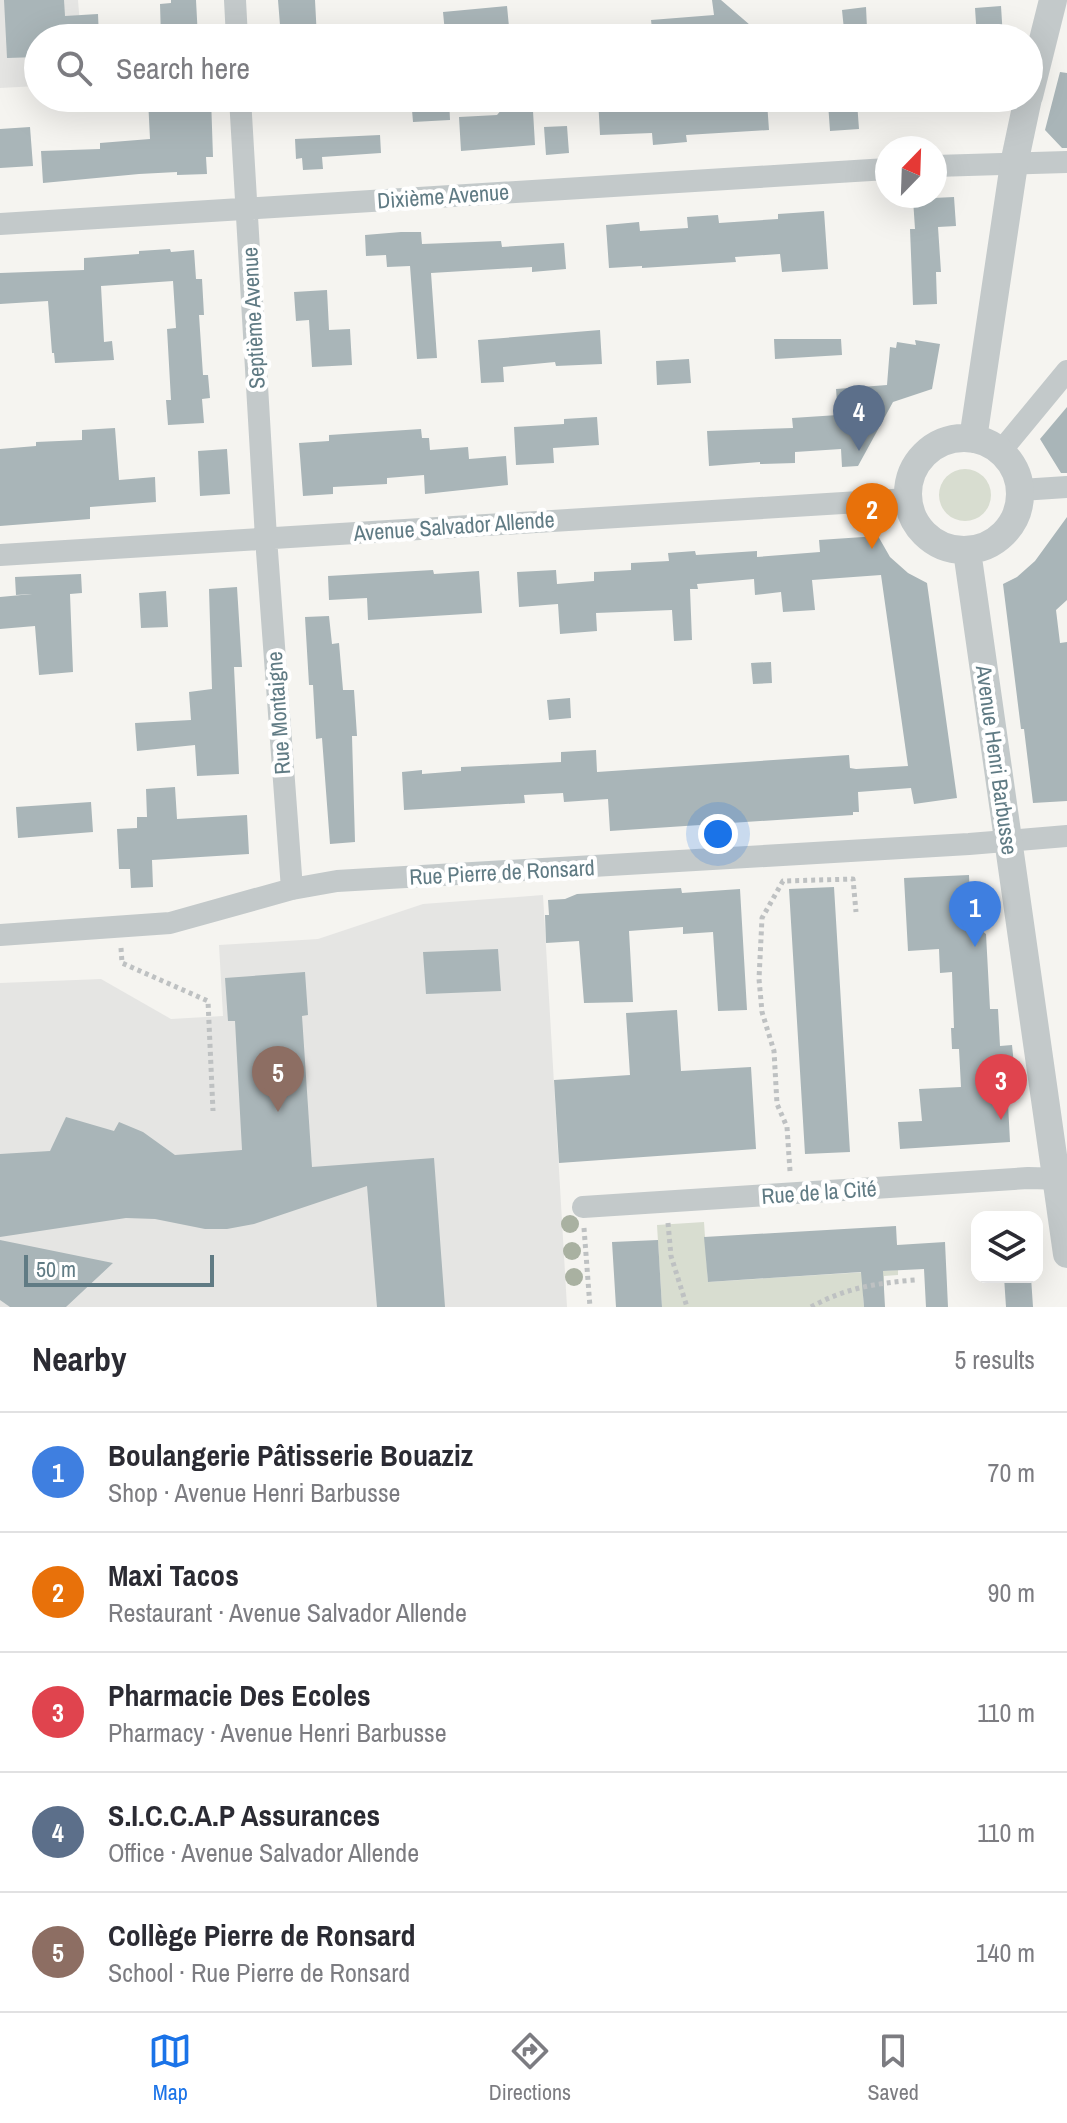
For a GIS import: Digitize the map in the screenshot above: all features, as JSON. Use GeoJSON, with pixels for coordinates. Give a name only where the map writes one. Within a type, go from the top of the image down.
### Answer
{"type":"FeatureCollection","features":[{"type":"Feature","properties":{"kind":"street"},"geometry":{"type":"LineString","coordinates":[[235,0],[236,24]]}},
{"type":"Feature","properties":{"kind":"street"},"geometry":{"type":"LineString","coordinates":[[1043,40],[1053,0]]}},
{"type":"Feature","properties":{"kind":"street","name":"Septième Avenue"},"geometry":{"type":"LineString","coordinates":[[241,112],[266,538]]}},
{"type":"Feature","properties":{"kind":"street"},"geometry":{"type":"LineString","coordinates":[[973,439],[1014,164],[1026,112]]}},
{"type":"Feature","properties":{"kind":"street"},"geometry":{"type":"LineString","coordinates":[[947,166],[1067,162]]}},
{"type":"Feature","properties":{"kind":"street","name":"Dixième Avenue"},"geometry":{"type":"LineString","coordinates":[[0,224],[875,170]]}},
{"type":"Feature","properties":{"kind":"street"},"geometry":{"type":"LineString","coordinates":[[1001,451],[1067,371]]}},
{"type":"Feature","properties":{"kind":"street"},"geometry":{"type":"LineString","coordinates":[[973,439],[1001,451],[1011,462],[1021,490],[1020,508],[1013,525],[1001,538],[985,547],[967,551],[953,550],[927,537],[917,526],[908,499],[909,482],[915,466],[926,453],[948,441],[973,439]]}},
{"type":"Feature","properties":{"kind":"street"},"geometry":{"type":"LineString","coordinates":[[1021,490],[1067,487]]}},
{"type":"Feature","properties":{"kind":"street","name":"Avenue Salvador Allende"},"geometry":{"type":"LineString","coordinates":[[0,555],[908,499]]}},
{"type":"Feature","properties":{"kind":"street","name":"Rue Montaigne"},"geometry":{"type":"LineString","coordinates":[[266,538],[292,889]]}},
{"type":"Feature","properties":{"kind":"street","name":"Avenue Henri Barbusse"},"geometry":{"type":"LineString","coordinates":[[967,551],[1061,1179],[1067,1254]]}},
{"type":"Feature","properties":{"kind":"street","name":"Rue Pierre de Ronsard"},"geometry":{"type":"LineString","coordinates":[[0,935],[170,923],[292,889],[337,881],[1067,836]]}},
{"type":"Feature","properties":{"kind":"street","name":"Rue de la Cité"},"geometry":{"type":"LineString","coordinates":[[583,1207],[1028,1178],[1061,1179]]}},
{"type":"Feature","properties":{"kind":"path"},"geometry":{"type":"LineString","coordinates":[[792,1194],[787,1127],[777,1104],[774,1051],[762,1012],[759,965],[762,918],[783,881],[853,879],[856,912]]}},
{"type":"Feature","properties":{"kind":"path"},"geometry":{"type":"LineString","coordinates":[[119,927],[122,963],[208,1001],[213,1111]]}},
{"type":"Feature","properties":{"kind":"path"},"geometry":{"type":"LineString","coordinates":[[665,1203],[671,1256],[687,1307]]}},
{"type":"Feature","properties":{"kind":"path"},"geometry":{"type":"LineString","coordinates":[[583,1207],[590,1307]]}},
{"type":"Feature","properties":{"kind":"path"},"geometry":{"type":"LineString","coordinates":[[811,1307],[831,1295],[872,1283],[915,1280]]}},
{"type":"Feature","properties":{"kind":"shaded area"},"geometry":{"type":"Polygon","coordinates":[[[0,0],[78,0],[80,24],[24,24],[24,87],[0,88],[0,0]]]}},
{"type":"Feature","properties":{"kind":"shaded area"},"geometry":{"type":"Polygon","coordinates":[[[965,469],[983,477],[991,495],[983,513],[965,521],[947,513],[939,495],[947,477],[965,469]]]}},
{"type":"Feature","properties":{"kind":"shaded area"},"geometry":{"type":"Polygon","coordinates":[[[543,895],[567,1307],[0,1307],[0,983],[101,979],[171,1019],[223,1016],[219,945],[318,939],[423,904],[543,895]]]}},
{"type":"Feature","properties":{"kind":"shaded area"},"geometry":{"type":"Polygon","coordinates":[[[704,1222],[708,1282],[898,1270],[898,1275],[884,1276],[884,1294],[863,1296],[864,1307],[662,1307],[657,1225],[704,1222]]]}},
{"type":"Feature","properties":{"kind":"building"},"geometry":{"type":"Polygon","coordinates":[[[4,0],[64,0],[65,16],[98,14],[98,24],[24,24],[24,57],[7,58],[4,0]]]}},
{"type":"Feature","properties":{"kind":"building"},"geometry":{"type":"Polygon","coordinates":[[[171,0],[196,0],[197,24],[161,24],[160,4],[171,3],[171,0]]]}},
{"type":"Feature","properties":{"kind":"building"},"geometry":{"type":"Polygon","coordinates":[[[278,0],[315,0],[316,24],[280,24],[278,0]]]}},
{"type":"Feature","properties":{"kind":"building"},"geometry":{"type":"Polygon","coordinates":[[[712,0],[721,0],[749,24],[651,24],[651,20],[714,15],[712,0]]]}},
{"type":"Feature","properties":{"kind":"building"},"geometry":{"type":"Polygon","coordinates":[[[507,6],[509,24],[444,24],[443,12],[507,6]]]}},
{"type":"Feature","properties":{"kind":"building"},"geometry":{"type":"Polygon","coordinates":[[[1001,6],[1002,24],[976,24],[975,8],[1001,6]]]}},
{"type":"Feature","properties":{"kind":"building"},"geometry":{"type":"Polygon","coordinates":[[[866,7],[867,24],[843,24],[842,10],[866,7]]]}},
{"type":"Feature","properties":{"kind":"building"},"geometry":{"type":"Polygon","coordinates":[[[1060,72],[1067,73],[1067,148],[1062,148],[1045,130],[1060,72]]]}},
{"type":"Feature","properties":{"kind":"building"},"geometry":{"type":"Polygon","coordinates":[[[149,112],[211,112],[213,157],[206,157],[207,174],[139,174],[43,183],[41,151],[100,149],[100,143],[150,139],[149,112]]]}},
{"type":"Feature","properties":{"kind":"building"},"geometry":{"type":"Polygon","coordinates":[[[412,112],[450,112],[450,120],[413,122],[412,112]]]}},
{"type":"Feature","properties":{"kind":"building"},"geometry":{"type":"Polygon","coordinates":[[[500,112],[533,112],[535,145],[461,151],[459,117],[497,115],[500,112]]]}},
{"type":"Feature","properties":{"kind":"building"},"geometry":{"type":"Polygon","coordinates":[[[599,112],[768,112],[769,130],[686,135],[687,142],[653,145],[652,133],[600,135],[599,112]]]}},
{"type":"Feature","properties":{"kind":"building"},"geometry":{"type":"Polygon","coordinates":[[[829,112],[858,112],[859,129],[830,131],[829,112]]]}},
{"type":"Feature","properties":{"kind":"building"},"geometry":{"type":"Polygon","coordinates":[[[567,126],[569,153],[546,155],[544,127],[567,126]]]}},
{"type":"Feature","properties":{"kind":"building"},"geometry":{"type":"Polygon","coordinates":[[[30,127],[33,166],[0,168],[0,129],[30,127]]]}},
{"type":"Feature","properties":{"kind":"building"},"geometry":{"type":"Polygon","coordinates":[[[380,135],[381,153],[322,157],[323,169],[303,170],[302,158],[296,159],[295,139],[380,135]]]}},
{"type":"Feature","properties":{"kind":"building"},"geometry":{"type":"Polygon","coordinates":[[[947,197],[954,197],[956,226],[938,227],[941,272],[936,272],[937,304],[913,305],[910,229],[915,229],[914,208],[947,208],[947,197]]]}},
{"type":"Feature","properties":{"kind":"building"},"geometry":{"type":"Polygon","coordinates":[[[824,211],[828,269],[782,272],[780,254],[735,257],[736,262],[609,268],[606,225],[639,222],[640,231],[688,228],[687,217],[718,215],[719,223],[778,219],[778,214],[824,211]]]}},
{"type":"Feature","properties":{"kind":"building"},"geometry":{"type":"Polygon","coordinates":[[[421,232],[422,244],[501,241],[502,247],[564,243],[566,269],[532,272],[532,267],[431,273],[437,358],[417,359],[410,266],[387,267],[386,255],[366,256],[365,235],[421,232]]]}},
{"type":"Feature","properties":{"kind":"building"},"geometry":{"type":"Polygon","coordinates":[[[170,249],[171,252],[194,250],[196,279],[202,279],[204,315],[199,315],[203,375],[208,375],[210,398],[202,399],[204,423],[168,425],[166,400],[171,400],[167,329],[176,328],[173,281],[101,286],[104,342],[112,341],[114,360],[55,363],[48,301],[0,304],[0,273],[84,270],[84,258],[170,249]]]}},
{"type":"Feature","properties":{"kind":"building"},"geometry":{"type":"Polygon","coordinates":[[[327,290],[329,330],[350,329],[352,365],[312,367],[309,320],[296,321],[294,292],[327,290]]]}},
{"type":"Feature","properties":{"kind":"building"},"geometry":{"type":"Polygon","coordinates":[[[600,330],[602,364],[556,366],[555,362],[503,367],[504,382],[481,383],[478,340],[600,330]]]}},
{"type":"Feature","properties":{"kind":"building"},"geometry":{"type":"Polygon","coordinates":[[[774,339],[841,339],[842,355],[775,359],[774,339]]]}},
{"type":"Feature","properties":{"kind":"building"},"geometry":{"type":"Polygon","coordinates":[[[915,340],[940,344],[932,389],[893,402],[858,466],[842,467],[841,449],[795,452],[795,463],[709,466],[707,431],[793,428],[792,418],[838,415],[836,389],[887,385],[890,347],[896,348],[897,342],[916,345],[915,340]]]}},
{"type":"Feature","properties":{"kind":"building"},"geometry":{"type":"Polygon","coordinates":[[[689,359],[691,383],[657,385],[656,361],[689,359]]]}},
{"type":"Feature","properties":{"kind":"building"},"geometry":{"type":"Polygon","coordinates":[[[1067,407],[1067,473],[1061,473],[1040,439],[1067,407]]]}},
{"type":"Feature","properties":{"kind":"building"},"geometry":{"type":"Polygon","coordinates":[[[597,417],[599,445],[553,448],[554,463],[516,465],[514,427],[564,424],[564,419],[597,417]]]}},
{"type":"Feature","properties":{"kind":"building"},"geometry":{"type":"Polygon","coordinates":[[[115,428],[119,480],[155,477],[156,502],[90,507],[90,519],[0,526],[0,449],[36,446],[36,442],[82,440],[82,430],[115,428]]]}},
{"type":"Feature","properties":{"kind":"building"},"geometry":{"type":"Polygon","coordinates":[[[421,429],[422,438],[429,438],[430,450],[468,447],[469,459],[506,456],[508,485],[425,494],[424,475],[387,478],[387,484],[333,487],[333,494],[303,496],[299,443],[329,441],[329,435],[421,429]]]}},
{"type":"Feature","properties":{"kind":"building"},"geometry":{"type":"Polygon","coordinates":[[[227,449],[230,494],[200,496],[198,451],[227,449]]]}},
{"type":"Feature","properties":{"kind":"building"},"geometry":{"type":"Polygon","coordinates":[[[1067,517],[1067,600],[1056,610],[1060,643],[1067,642],[1067,801],[1033,803],[1003,584],[1017,577],[1035,561],[1067,517]]]}},
{"type":"Feature","properties":{"kind":"building"},"geometry":{"type":"Polygon","coordinates":[[[878,536],[890,557],[908,573],[927,583],[957,798],[914,804],[911,788],[858,792],[859,812],[853,812],[853,815],[610,831],[608,799],[564,802],[563,793],[524,795],[525,803],[404,810],[402,772],[422,770],[422,774],[461,771],[461,767],[561,762],[561,752],[596,750],[597,772],[849,755],[850,768],[908,766],[881,575],[812,580],[815,610],[783,612],[781,592],[755,595],[754,579],[697,584],[698,589],[690,589],[692,640],[674,641],[672,610],[596,613],[597,631],[560,634],[558,604],[519,607],[517,572],[556,570],[557,584],[594,581],[594,572],[631,570],[631,563],[669,561],[668,553],[695,551],[696,555],[757,551],[757,557],[820,552],[819,540],[878,536]]]}},
{"type":"Feature","properties":{"kind":"building"},"geometry":{"type":"Polygon","coordinates":[[[433,570],[434,574],[479,571],[482,613],[368,620],[367,598],[329,600],[328,576],[433,570]]]}},
{"type":"Feature","properties":{"kind":"building"},"geometry":{"type":"Polygon","coordinates":[[[81,574],[82,593],[70,594],[73,672],[39,675],[35,626],[0,629],[0,597],[32,594],[16,595],[15,577],[81,574]]]}},
{"type":"Feature","properties":{"kind":"building"},"geometry":{"type":"Polygon","coordinates":[[[237,587],[242,667],[234,667],[239,774],[197,776],[195,745],[137,751],[135,723],[191,720],[189,692],[212,689],[209,589],[237,587]]]}},
{"type":"Feature","properties":{"kind":"building"},"geometry":{"type":"Polygon","coordinates":[[[166,591],[168,627],[141,628],[139,593],[166,591]]]}},
{"type":"Feature","properties":{"kind":"building"},"geometry":{"type":"Polygon","coordinates":[[[329,616],[332,644],[339,643],[343,690],[354,690],[357,736],[352,736],[355,842],[330,844],[322,738],[316,739],[305,617],[329,616]]]}},
{"type":"Feature","properties":{"kind":"building"},"geometry":{"type":"Polygon","coordinates":[[[771,662],[772,683],[753,684],[751,663],[771,662]]]}},
{"type":"Feature","properties":{"kind":"building"},"geometry":{"type":"Polygon","coordinates":[[[570,698],[571,718],[549,720],[547,700],[570,698]]]}},
{"type":"Feature","properties":{"kind":"building"},"geometry":{"type":"Polygon","coordinates":[[[175,787],[177,819],[247,815],[249,854],[152,860],[153,887],[131,888],[130,869],[119,869],[117,829],[137,828],[137,817],[147,817],[146,789],[175,787]]]}},
{"type":"Feature","properties":{"kind":"building"},"geometry":{"type":"Polygon","coordinates":[[[91,802],[93,832],[18,838],[16,807],[91,802]]]}},
{"type":"Feature","properties":{"kind":"building"},"geometry":{"type":"Polygon","coordinates":[[[969,875],[971,923],[986,934],[990,1009],[998,1009],[1000,1046],[1012,1045],[1016,1084],[1007,1084],[1010,1142],[900,1149],[898,1122],[922,1121],[919,1089],[961,1087],[959,1049],[952,1049],[952,972],[940,973],[939,949],[908,951],[904,878],[969,875]]]}},
{"type":"Feature","properties":{"kind":"building"},"geometry":{"type":"Polygon","coordinates":[[[834,887],[850,1152],[805,1154],[789,889],[834,887]]]}},
{"type":"Feature","properties":{"kind":"building"},"geometry":{"type":"Polygon","coordinates":[[[681,888],[682,893],[740,889],[747,1010],[718,1011],[713,932],[683,934],[683,927],[629,931],[633,1002],[584,1003],[579,941],[546,943],[548,900],[565,899],[577,894],[681,888]]]}},
{"type":"Feature","properties":{"kind":"building"},"geometry":{"type":"Polygon","coordinates":[[[498,949],[501,991],[426,994],[423,952],[498,949]]]}},
{"type":"Feature","properties":{"kind":"building"},"geometry":{"type":"Polygon","coordinates":[[[305,972],[308,1015],[302,1016],[312,1167],[434,1158],[445,1307],[377,1307],[367,1186],[254,1224],[227,1229],[126,1218],[0,1237],[0,1154],[50,1151],[66,1117],[114,1131],[119,1122],[143,1132],[175,1155],[242,1150],[235,1021],[228,1021],[225,978],[305,972]]]}},
{"type":"Feature","properties":{"kind":"building"},"geometry":{"type":"Polygon","coordinates":[[[677,1010],[681,1071],[751,1067],[756,1149],[559,1163],[554,1080],[630,1075],[626,1013],[677,1010]]]}},
{"type":"Feature","properties":{"kind":"building"},"geometry":{"type":"Polygon","coordinates":[[[896,1226],[897,1245],[945,1242],[948,1307],[926,1307],[924,1269],[883,1271],[885,1307],[864,1307],[861,1272],[708,1282],[704,1237],[896,1226]]]}},
{"type":"Feature","properties":{"kind":"building"},"geometry":{"type":"Polygon","coordinates":[[[0,1240],[113,1263],[66,1307],[10,1307],[0,1300],[0,1240]]]}},
{"type":"Feature","properties":{"kind":"building"},"geometry":{"type":"Polygon","coordinates":[[[658,1240],[662,1307],[616,1307],[612,1242],[658,1240]]]}},
{"type":"Feature","properties":{"kind":"building"},"geometry":{"type":"Polygon","coordinates":[[[1004,1283],[1031,1283],[1033,1307],[1006,1307],[1004,1283]]]}},
{"type":"Feature","properties":{"kind":"place","name":"S.I.C.C.A.P Assurances"},"geometry":{"type":"Point","coordinates":[859,451]}},
{"type":"Feature","properties":{"kind":"place","name":"Maxi Tacos"},"geometry":{"type":"Point","coordinates":[872,549]}},
{"type":"Feature","properties":{"kind":"place","name":"Boulangerie Pâtisserie Bouaziz"},"geometry":{"type":"Point","coordinates":[975,947]}},
{"type":"Feature","properties":{"kind":"place","name":"Collège Pierre de Ronsard"},"geometry":{"type":"Point","coordinates":[278,1112]}},
{"type":"Feature","properties":{"kind":"place","name":"Pharmacie Des Ecoles"},"geometry":{"type":"Point","coordinates":[1001,1120]}}]}
